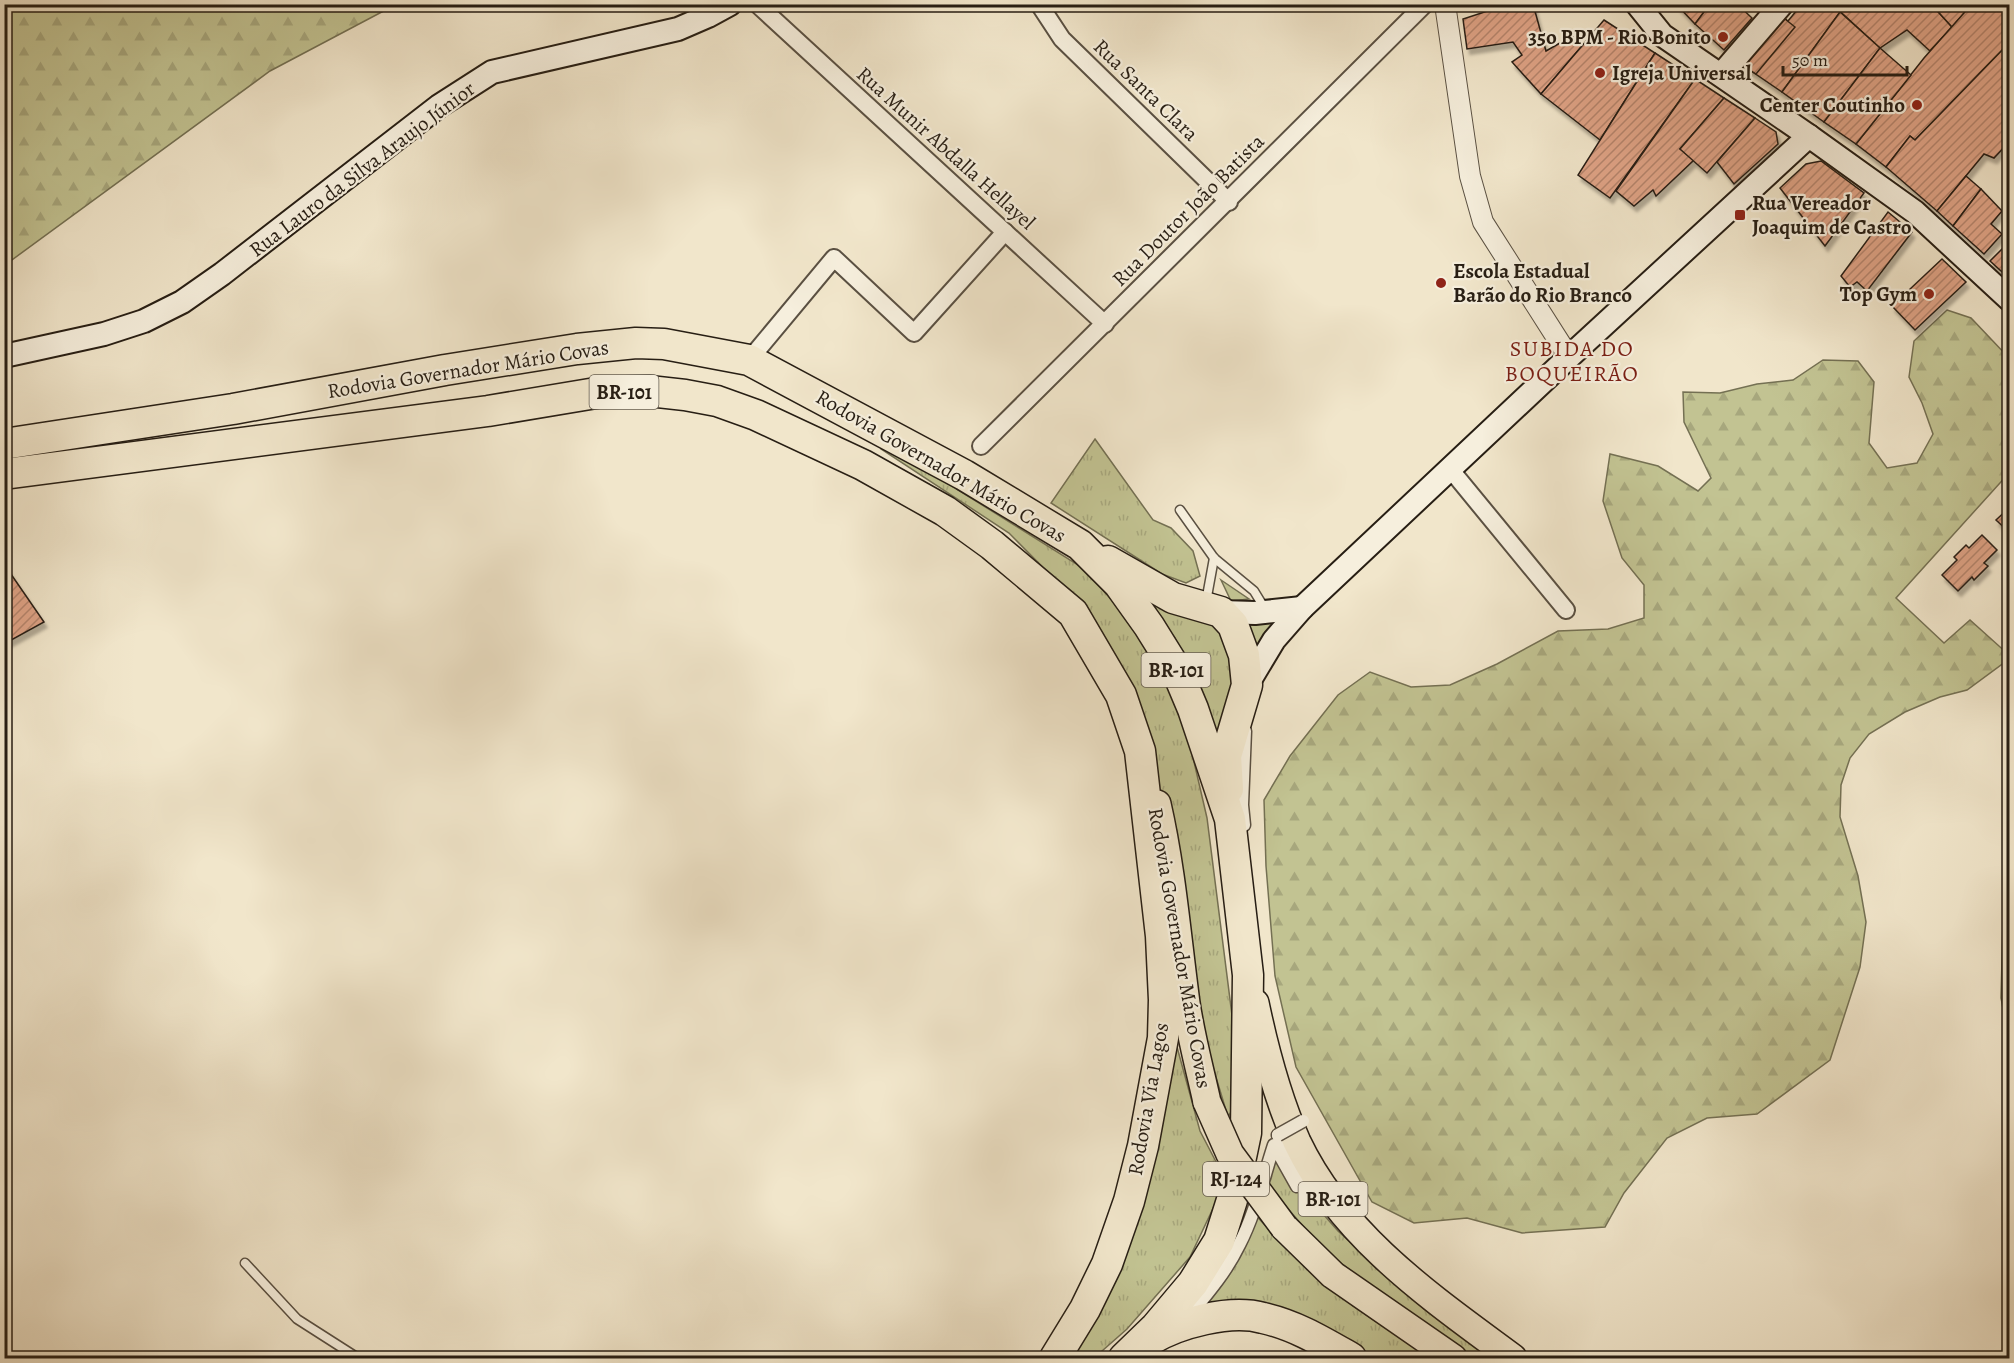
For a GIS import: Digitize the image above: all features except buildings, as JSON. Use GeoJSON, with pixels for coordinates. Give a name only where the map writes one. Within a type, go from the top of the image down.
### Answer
{"type":"FeatureCollection","features":[{"type":"Feature","properties":{"kind":"highway","name":"Rodovia Governador Mário Covas"},"geometry":{"type":"LineString","coordinates":[[4,444],[233,409],[445,370],[577,349],[636,343],[664,344],[692,347],[748,360],[964,475],[1080,545],[1119,584],[1149,626],[1177,671],[1193,709],[1230,819],[1270,1072],[1298,1143],[1329,1195],[1371,1245],[1433,1299],[1513,1359]]}},
{"type":"Feature","properties":{"kind":"highway"},"geometry":{"type":"LineString","coordinates":[[4,430],[445,370]]}},
{"type":"Feature","properties":{"kind":"highway","name":"Rodovia Governador Mário Covas"},"geometry":{"type":"LineString","coordinates":[[11,475],[488,411],[602,392],[649,392],[685,394],[717,401],[756,415],[863,465],[945,511],[992,545],[1073,613],[1121,695],[1154,794],[1165,840],[1187,1006],[1207,1102],[1230,1154],[1284,1227],[1333,1275],[1454,1359]]}},
{"type":"Feature","properties":{"kind":"highway"},"geometry":{"type":"LineString","coordinates":[[1080,545],[1173,598],[1213,609],[1233,625],[1244,655],[1248,685],[1226,756],[1230,819]]}},
{"type":"Feature","properties":{"kind":"highway","name":"Rodovia Via Lagos"},"geometry":{"type":"LineString","coordinates":[[1055,1359],[1085,1309],[1107,1264],[1129,1201],[1143,1146],[1163,1038],[1161,936],[1140,751]]}},
{"type":"Feature","properties":{"kind":"highway","name":"RJ-124"},"geometry":{"type":"LineString","coordinates":[[1136,1354],[1193,1283],[1219,1241],[1232,1200],[1246,1133],[1258,985]]}},
{"type":"Feature","properties":{"kind":"highway","name":"RJ-124"},"geometry":{"type":"LineString","coordinates":[[1136,1354],[1164,1331],[1182,1325],[1210,1318],[1261,1317],[1310,1335],[1351,1359]]}},
{"type":"Feature","properties":{"kind":"main road","name":"Rua Lauro da Silva Araujo Júnior"},"geometry":{"type":"LineString","coordinates":[[4,356],[104,333],[144,321],[182,302],[222,274],[439,106],[492,72],[678,28],[730,4]]}},
{"type":"Feature","properties":{"kind":"main road"},"geometry":{"type":"LineString","coordinates":[[1637,4],[1662,35],[1915,212],[2010,300]]}},
{"type":"Feature","properties":{"kind":"main road"},"geometry":{"type":"LineString","coordinates":[[1721,75],[1782,4]]}},
{"type":"Feature","properties":{"kind":"main road"},"geometry":{"type":"LineString","coordinates":[[1248,685],[1274,640],[1302,608],[1809,136]]}},
{"type":"Feature","properties":{"kind":"main road"},"geometry":{"type":"LineString","coordinates":[[1213,609],[1255,614],[1302,608]]}},
{"type":"Feature","properties":{"kind":"street","name":"Rua Munir Abdalla Hellayel"},"geometry":{"type":"LineString","coordinates":[[757,4],[1105,324]]}},
{"type":"Feature","properties":{"kind":"street","name":"Rua Santa Clara"},"geometry":{"type":"LineString","coordinates":[[1039,4],[1062,39],[1229,202]]}},
{"type":"Feature","properties":{"kind":"street","name":"Rua Doutor João Batista"},"geometry":{"type":"LineString","coordinates":[[981,446],[1229,202],[1425,4]]}},
{"type":"Feature","properties":{"kind":"street"},"geometry":{"type":"LineString","coordinates":[[1445,4],[1470,176],[1483,222],[1569,357]]}},
{"type":"Feature","properties":{"kind":"street"},"geometry":{"type":"LineString","coordinates":[[748,360],[834,258],[914,333],[1005,232]]}},
{"type":"Feature","properties":{"kind":"street"},"geometry":{"type":"LineString","coordinates":[[1451,470],[1566,610]]}},
{"type":"Feature","properties":{"kind":"street"},"geometry":{"type":"LineString","coordinates":[[1182,1325],[1224,1273],[1240,1244],[1266,1178],[1274,1145],[1297,1186],[1300,1185],[1278,1135],[1303,1121],[1282,1077],[1258,985],[1253,946],[1242,805],[1248,685]]}},
{"type":"Feature","properties":{"kind":"lane"},"geometry":{"type":"LineString","coordinates":[[1180,510],[1214,558],[1254,591],[1267,611]]}},
{"type":"Feature","properties":{"kind":"lane"},"geometry":{"type":"LineString","coordinates":[[1213,609],[1214,558]]}},
{"type":"Feature","properties":{"kind":"lane"},"geometry":{"type":"LineString","coordinates":[[245,1263],[297,1319],[358,1359]]}},
{"type":"Feature","properties":{"kind":"green space"},"geometry":{"type":"Polygon","coordinates":[[[5,4],[395,5],[270,71],[5,265],[5,4]]]}},
{"type":"Feature","properties":{"kind":"green space"},"geometry":{"type":"Polygon","coordinates":[[[1947,310],[1971,318],[2009,358],[2009,473],[1896,598],[1944,643],[1970,620],[2009,655],[2009,659],[1967,690],[1940,697],[1905,712],[1869,734],[1850,758],[1841,785],[1840,817],[1858,876],[1866,922],[1860,967],[1830,1060],[1757,1114],[1707,1118],[1667,1138],[1624,1193],[1605,1227],[1522,1233],[1467,1218],[1414,1223],[1372,1202],[1296,1067],[1275,976],[1266,866],[1264,800],[1290,756],[1338,695],[1370,672],[1411,687],[1450,685],[1497,664],[1558,631],[1608,629],[1644,618],[1644,585],[1622,558],[1603,501],[1610,454],[1658,466],[1698,491],[1711,478],[1684,422],[1683,392],[1720,393],[1757,384],[1793,380],[1823,360],[1858,361],[1874,382],[1869,443],[1887,468],[1917,463],[1933,434],[1922,403],[1909,377],[1914,341],[1947,310]]]}},
{"type":"Feature","properties":{"kind":"green space"},"geometry":{"type":"Polygon","coordinates":[[[1095,439],[1153,520],[1171,528],[1193,551],[1200,576],[1186,583],[1162,574],[1051,503],[1095,439]]]}},
{"type":"Feature","properties":{"kind":"green space"},"geometry":{"type":"Polygon","coordinates":[[[883,443],[1083,568],[1152,645],[1185,723],[1207,818],[1234,1031],[1236,1103],[1228,1117],[1203,1034],[1162,799],[1129,691],[1080,605],[1009,533],[881,449],[883,443]]]}},
{"type":"Feature","properties":{"kind":"green space"},"geometry":{"type":"Polygon","coordinates":[[[1221,580],[1249,599],[1231,601],[1221,580]]]}},
{"type":"Feature","properties":{"kind":"green space"},"geometry":{"type":"Polygon","coordinates":[[[1138,590],[1215,623],[1231,637],[1237,686],[1213,745],[1202,705],[1175,638],[1138,590]]]}},
{"type":"Feature","properties":{"kind":"green space"},"geometry":{"type":"Polygon","coordinates":[[[1281,618],[1257,647],[1244,623],[1281,618]]]}},
{"type":"Feature","properties":{"kind":"green space"},"geometry":{"type":"Polygon","coordinates":[[[2003,921],[2009,923],[2009,1040],[2001,998],[2003,921]]]}},
{"type":"Feature","properties":{"kind":"green space"},"geometry":{"type":"Polygon","coordinates":[[[1174,1036],[1200,1131],[1226,1181],[1190,1257],[1127,1329],[1094,1358],[1061,1358],[1174,1036]]]}},
{"type":"Feature","properties":{"kind":"green space"},"geometry":{"type":"Polygon","coordinates":[[[1271,1155],[1338,1231],[1424,1309],[1491,1358],[1468,1358],[1430,1333],[1323,1249],[1263,1180],[1271,1155]]]}},
{"type":"Feature","properties":{"kind":"green space"},"geometry":{"type":"Polygon","coordinates":[[[1249,1208],[1292,1254],[1353,1306],[1429,1358],[1375,1358],[1303,1317],[1173,1313],[1219,1259],[1249,1208]]]}},
{"type":"Feature","properties":{"kind":"place","name":"35o BPM - Rio Bonito"},"geometry":{"type":"Point","coordinates":[1723,37]}},
{"type":"Feature","properties":{"kind":"place","name":"Igreja Universal"},"geometry":{"type":"Point","coordinates":[1600,73]}},
{"type":"Feature","properties":{"kind":"place","name":"Center Coutinho"},"geometry":{"type":"Point","coordinates":[1917,105]}},
{"type":"Feature","properties":{"kind":"place","name":"Rua Vereador Joaquim de Castro"},"geometry":{"type":"Point","coordinates":[1740,215]}},
{"type":"Feature","properties":{"kind":"place","name":"Escola Estadual Barão do Rio Branco"},"geometry":{"type":"Point","coordinates":[1441,283]}},
{"type":"Feature","properties":{"kind":"place","name":"Top Gym"},"geometry":{"type":"Point","coordinates":[1929,294]}},
{"type":"Feature","properties":{"kind":"district","name":"SUBIDA DO BOQUEIRÃO"},"geometry":{"type":"Point","coordinates":[1572,360]}}]}
